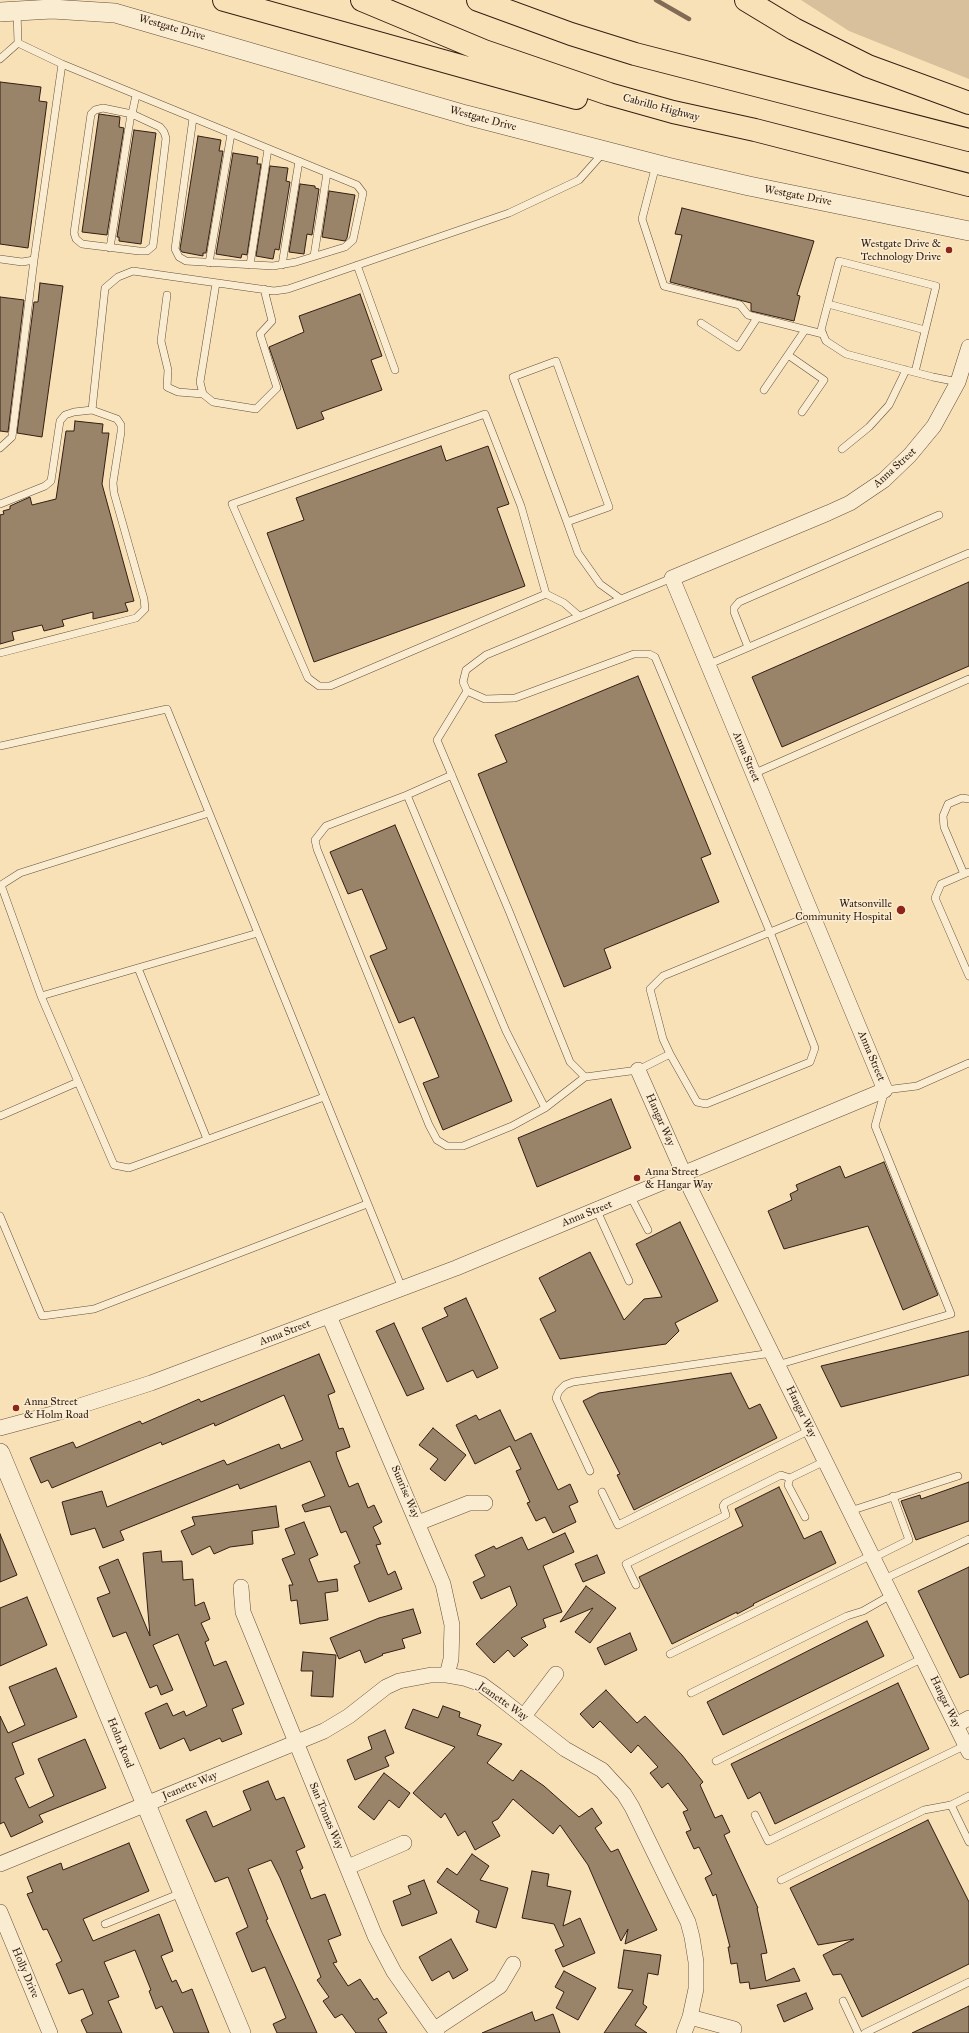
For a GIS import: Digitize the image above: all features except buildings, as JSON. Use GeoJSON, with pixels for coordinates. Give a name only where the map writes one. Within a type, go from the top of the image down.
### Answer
{"type":"FeatureCollection","features":[{"type":"Feature","properties":{"kind":"highway"},"geometry":{"type":"LineString","coordinates":[[224,0],[597,104],[687,126],[718,131],[755,130]]}},
{"type":"Feature","properties":{"kind":"highway","name":"Cabrillo Highway"},"geometry":{"type":"LineString","coordinates":[[362,0],[453,39],[554,76],[673,112],[755,130],[969,185]]}},
{"type":"Feature","properties":{"kind":"highway"},"geometry":{"type":"LineString","coordinates":[[478,0],[571,34],[635,54],[732,81],[969,140]]}},
{"type":"Feature","properties":{"kind":"highway"},"geometry":{"type":"LineString","coordinates":[[746,0],[794,29],[868,66],[969,103]]}},
{"type":"Feature","properties":{"kind":"street","name":"Westgate Drive"},"geometry":{"type":"LineString","coordinates":[[8,12],[52,9],[115,12],[466,115],[604,151],[749,186],[969,231]]}},
{"type":"Feature","properties":{"kind":"street","name":"Anna Street"},"geometry":{"type":"LineString","coordinates":[[0,1428],[120,1394],[330,1316],[597,1211],[885,1090],[672,578],[828,513],[868,492],[898,468],[923,441],[944,410],[958,382],[969,347]]}},
{"type":"Feature","properties":{"kind":"street","name":"Hangar Way"},"geometry":{"type":"LineString","coordinates":[[638,1070],[684,1174],[891,1595],[923,1658],[962,1721],[967,1748]]}},
{"type":"Feature","properties":{"kind":"street","name":"Sunrise Way"},"geometry":{"type":"LineString","coordinates":[[330,1316],[443,1584],[451,1613],[453,1638],[447,1675]]}},
{"type":"Feature","properties":{"kind":"street","name":"Holm Road"},"geometry":{"type":"LineString","coordinates":[[0,1453],[241,2033]]}},
{"type":"Feature","properties":{"kind":"street"},"geometry":{"type":"LineString","coordinates":[[418,1523],[469,1503],[485,1503]]}},
{"type":"Feature","properties":{"kind":"street","name":"San Tomas Way"},"geometry":{"type":"LineString","coordinates":[[241,1587],[243,1612],[295,1743],[384,1956],[436,2031]]}},
{"type":"Feature","properties":{"kind":"street"},"geometry":{"type":"LineString","coordinates":[[524,1716],[556,1674]]}},
{"type":"Feature","properties":{"kind":"street","name":"Jeanette Way"},"geometry":{"type":"LineString","coordinates":[[0,1864],[295,1743],[336,1724],[386,1687],[399,1681],[414,1677],[447,1675],[480,1684],[524,1716],[565,1749],[602,1770],[624,1794],[632,1807],[688,1922],[692,1936],[696,1976],[695,1995],[690,2017],[684,2033]]}},
{"type":"Feature","properties":{"kind":"street"},"geometry":{"type":"LineString","coordinates":[[348,1867],[404,1843]]}},
{"type":"Feature","properties":{"kind":"street","name":"Holly Drive"},"geometry":{"type":"LineString","coordinates":[[0,1912],[50,2033]]}},
{"type":"Feature","properties":{"kind":"street"},"geometry":{"type":"LineString","coordinates":[[436,2031],[500,1986],[513,1964]]}},
{"type":"Feature","properties":{"kind":"street"},"geometry":{"type":"LineString","coordinates":[[690,2017],[734,2029]]}},
{"type":"Feature","properties":{"kind":"lane"},"geometry":{"type":"LineString","coordinates":[[8,12],[18,43],[62,64],[136,95],[194,118],[357,185],[363,193],[353,240],[345,247],[282,265],[273,266],[186,261],[179,257],[175,249],[194,118]]}},
{"type":"Feature","properties":{"kind":"lane"},"geometry":{"type":"LineString","coordinates":[[0,59],[18,43]]}},
{"type":"Feature","properties":{"kind":"lane"},"geometry":{"type":"LineString","coordinates":[[0,448],[12,437],[34,260],[62,64]]}},
{"type":"Feature","properties":{"kind":"lane"},"geometry":{"type":"LineString","coordinates":[[110,248],[136,95]]}},
{"type":"Feature","properties":{"kind":"lane"},"geometry":{"type":"LineString","coordinates":[[102,108],[132,114],[160,127],[166,138],[153,246],[147,251],[140,252],[110,248],[82,244],[76,239],[74,233],[91,114],[95,110],[102,108]]}},
{"type":"Feature","properties":{"kind":"lane"},"geometry":{"type":"LineString","coordinates":[[209,263],[231,134]]}},
{"type":"Feature","properties":{"kind":"lane"},"geometry":{"type":"LineString","coordinates":[[250,265],[268,149]]}},
{"type":"Feature","properties":{"kind":"lane"},"geometry":{"type":"LineString","coordinates":[[92,410],[105,288],[118,277],[133,271],[264,289],[288,289],[509,213],[579,180],[604,151]]}},
{"type":"Feature","properties":{"kind":"lane"},"geometry":{"type":"LineString","coordinates":[[282,265],[299,161]]}},
{"type":"Feature","properties":{"kind":"lane"},"geometry":{"type":"LineString","coordinates":[[656,164],[642,219],[664,286],[740,305],[748,315],[823,334]]}},
{"type":"Feature","properties":{"kind":"lane"},"geometry":{"type":"LineString","coordinates":[[314,256],[327,173]]}},
{"type":"Feature","properties":{"kind":"lane"},"geometry":{"type":"LineString","coordinates":[[0,259],[22,262],[34,260]]}},
{"type":"Feature","properties":{"kind":"lane"},"geometry":{"type":"LineString","coordinates":[[915,372],[936,286],[839,261],[821,330],[826,341],[846,354],[906,370],[958,382]]}},
{"type":"Feature","properties":{"kind":"lane"},"geometry":{"type":"LineString","coordinates":[[357,265],[395,370]]}},
{"type":"Feature","properties":{"kind":"lane"},"geometry":{"type":"LineString","coordinates":[[203,394],[200,382],[216,283]]}},
{"type":"Feature","properties":{"kind":"lane"},"geometry":{"type":"LineString","coordinates":[[167,295],[161,341],[168,370],[167,387],[178,392],[203,394],[213,402],[256,409],[277,388],[260,334],[272,321],[264,289]]}},
{"type":"Feature","properties":{"kind":"lane"},"geometry":{"type":"LineString","coordinates":[[828,304],[925,330]]}},
{"type":"Feature","properties":{"kind":"lane"},"geometry":{"type":"LineString","coordinates":[[701,323],[738,347],[757,318]]}},
{"type":"Feature","properties":{"kind":"lane"},"geometry":{"type":"LineString","coordinates":[[764,390],[805,330]]}},
{"type":"Feature","properties":{"kind":"lane"},"geometry":{"type":"LineString","coordinates":[[788,355],[824,380],[802,412]]}},
{"type":"Feature","properties":{"kind":"lane"},"geometry":{"type":"LineString","coordinates":[[567,522],[610,507],[556,361],[513,377],[578,553],[600,584],[621,599]]}},
{"type":"Feature","properties":{"kind":"lane"},"geometry":{"type":"LineString","coordinates":[[842,449],[869,427],[889,405],[896,394],[906,370]]}},
{"type":"Feature","properties":{"kind":"lane"},"geometry":{"type":"LineString","coordinates":[[0,504],[45,486],[51,481],[60,421],[65,415],[74,412],[92,410],[117,419],[121,426],[113,483],[114,493],[144,599],[145,609],[136,618],[0,654]]}},
{"type":"Feature","properties":{"kind":"lane"},"geometry":{"type":"LineString","coordinates":[[546,594],[330,686],[319,686],[308,678],[232,504],[485,414],[521,506],[546,594],[564,603],[580,616]]}},
{"type":"Feature","properties":{"kind":"lane"},"geometry":{"type":"LineString","coordinates":[[748,648],[734,612],[734,608],[739,602],[940,515]]}},
{"type":"Feature","properties":{"kind":"lane"},"geometry":{"type":"LineString","coordinates":[[707,665],[969,553]]}},
{"type":"Feature","properties":{"kind":"lane"},"geometry":{"type":"LineString","coordinates":[[672,578],[486,654],[466,670],[463,682],[467,690],[485,699],[515,698],[634,654],[649,654],[656,658],[770,932],[816,1048],[810,1062],[706,1104],[697,1102],[663,1039],[650,989],[663,976],[770,932],[812,915]]}},
{"type":"Feature","properties":{"kind":"lane"},"geometry":{"type":"LineString","coordinates":[[753,774],[969,679]]}},
{"type":"Feature","properties":{"kind":"lane"},"geometry":{"type":"LineString","coordinates":[[467,690],[437,740],[570,1062],[585,1077]]}},
{"type":"Feature","properties":{"kind":"lane"},"geometry":{"type":"LineString","coordinates":[[0,746],[167,709],[402,1288]]}},
{"type":"Feature","properties":{"kind":"lane"},"geometry":{"type":"LineString","coordinates":[[452,775],[407,795],[326,826],[315,840],[317,849],[429,1125],[437,1140],[447,1146],[463,1146],[512,1126],[545,1108],[585,1077],[638,1070],[670,1054]]}},
{"type":"Feature","properties":{"kind":"lane"},"geometry":{"type":"LineString","coordinates":[[407,795],[506,1030],[545,1108]]}},
{"type":"Feature","properties":{"kind":"lane"},"geometry":{"type":"LineString","coordinates":[[969,799],[962,798],[948,804],[942,816],[944,827],[967,873],[941,884],[935,898],[969,976]]}},
{"type":"Feature","properties":{"kind":"lane"},"geometry":{"type":"LineString","coordinates":[[209,812],[20,874],[1,885],[41,996],[114,1165],[129,1168],[324,1097]]}},
{"type":"Feature","properties":{"kind":"lane"},"geometry":{"type":"LineString","coordinates":[[41,996],[258,933]]}},
{"type":"Feature","properties":{"kind":"lane"},"geometry":{"type":"LineString","coordinates":[[138,968],[207,1139]]}},
{"type":"Feature","properties":{"kind":"lane"},"geometry":{"type":"LineString","coordinates":[[590,1471],[556,1398],[559,1391],[565,1385],[580,1380],[774,1359],[952,1314],[875,1126],[885,1090],[917,1086],[969,1063]]}},
{"type":"Feature","properties":{"kind":"lane"},"geometry":{"type":"LineString","coordinates":[[0,1116],[78,1082]]}},
{"type":"Feature","properties":{"kind":"lane"},"geometry":{"type":"LineString","coordinates":[[631,1197],[648,1230]]}},
{"type":"Feature","properties":{"kind":"lane"},"geometry":{"type":"LineString","coordinates":[[0,1216],[42,1316],[94,1309],[367,1204]]}},
{"type":"Feature","properties":{"kind":"lane"},"geometry":{"type":"LineString","coordinates":[[597,1211],[629,1281]]}},
{"type":"Feature","properties":{"kind":"lane"},"geometry":{"type":"LineString","coordinates":[[602,1492],[618,1525],[810,1430]]}},
{"type":"Feature","properties":{"kind":"lane"},"geometry":{"type":"LineString","coordinates":[[636,1586],[626,1564],[726,1515],[723,1506],[725,1502],[781,1475],[790,1478],[825,1461]]}},
{"type":"Feature","properties":{"kind":"lane"},"geometry":{"type":"LineString","coordinates":[[850,1511],[958,1476]]}},
{"type":"Feature","properties":{"kind":"lane"},"geometry":{"type":"LineString","coordinates":[[790,1478],[788,1485],[805,1517]]}},
{"type":"Feature","properties":{"kind":"lane"},"geometry":{"type":"LineString","coordinates":[[670,1654],[872,1556],[909,1540],[893,1496]]}},
{"type":"Feature","properties":{"kind":"lane"},"geometry":{"type":"LineString","coordinates":[[884,1579],[969,1538]]}},
{"type":"Feature","properties":{"kind":"lane"},"geometry":{"type":"LineString","coordinates":[[691,1694],[847,1616],[863,1611],[891,1595]]}},
{"type":"Feature","properties":{"kind":"lane"},"geometry":{"type":"LineString","coordinates":[[716,1761],[923,1658]]}},
{"type":"Feature","properties":{"kind":"lane"},"geometry":{"type":"LineString","coordinates":[[755,1815],[768,1841],[967,1748]]}},
{"type":"Feature","properties":{"kind":"lane"},"geometry":{"type":"LineString","coordinates":[[781,1880],[924,1810],[951,1805],[969,1796]]}},
{"type":"Feature","properties":{"kind":"lane"},"geometry":{"type":"LineString","coordinates":[[951,1805],[969,1842]]}},
{"type":"Feature","properties":{"kind":"lane"},"geometry":{"type":"LineString","coordinates":[[105,1924],[182,1892]]}},
{"type":"Feature","properties":{"kind":"lane"},"geometry":{"type":"LineString","coordinates":[[865,2033],[969,1982]]}},
{"type":"Feature","properties":{"kind":"lane"},"geometry":{"type":"LineString","coordinates":[[843,2001],[858,2033]]}},
{"type":"Feature","properties":{"kind":"shaded area"},"geometry":{"type":"Polygon","coordinates":[[[801,0],[969,0],[969,79],[849,31],[801,0]]]}},
{"type":"Feature","properties":{"kind":"waterway"},"geometry":{"type":"LineString","coordinates":[[656,0],[689,19]]}},
{"type":"Feature","properties":{"kind":"place","name":"Westgate Drive & Technology Drive"},"geometry":{"type":"Point","coordinates":[949,250]}},
{"type":"Feature","properties":{"kind":"place","name":"Watsonville Community Hospital"},"geometry":{"type":"Point","coordinates":[901,910]}},
{"type":"Feature","properties":{"kind":"place","name":"Anna Street & Hangar Way"},"geometry":{"type":"Point","coordinates":[637,1178]}},
{"type":"Feature","properties":{"kind":"place","name":"Anna Street & Holm Road"},"geometry":{"type":"Point","coordinates":[16,1408]}}]}
